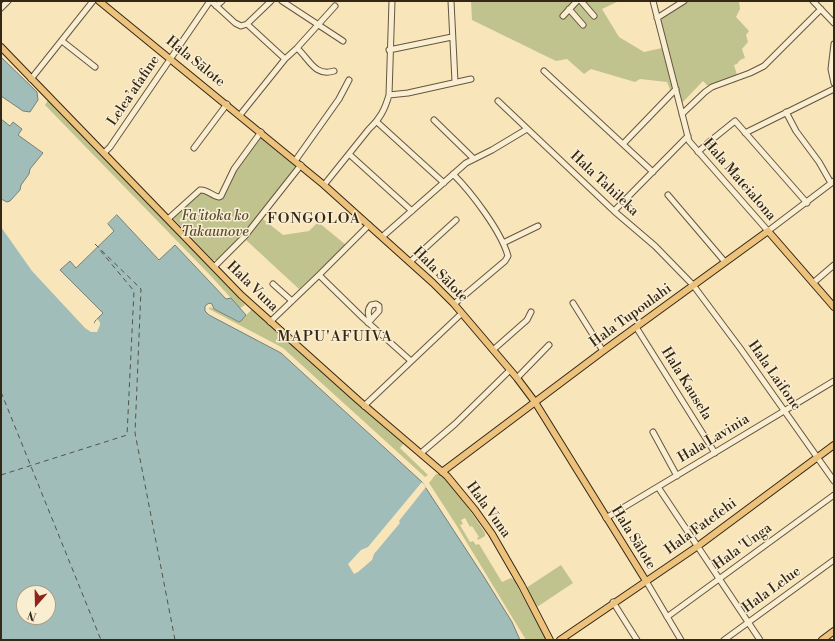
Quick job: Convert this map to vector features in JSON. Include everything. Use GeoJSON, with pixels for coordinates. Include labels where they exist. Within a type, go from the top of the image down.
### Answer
{"type":"FeatureCollection","features":[{"type":"Feature","properties":{"kind":"main road","name":"Hala Sālote"},"geometry":{"type":"LineString","coordinates":[[100,1],[324,184],[454,304],[517,378],[535,402],[646,581]]}},
{"type":"Feature","properties":{"kind":"main road","name":"Hala Vuna"},"geometry":{"type":"LineString","coordinates":[[1,47],[241,295],[364,406],[442,472],[475,510],[492,534],[522,586],[550,640]]}},
{"type":"Feature","properties":{"kind":"main road","name":"Hala Tupoulahi"},"geometry":{"type":"LineString","coordinates":[[442,472],[603,351],[768,231]]}},
{"type":"Feature","properties":{"kind":"main road","name":"Hala Mateialona"},"geometry":{"type":"LineString","coordinates":[[768,231],[834,307]]}},
{"type":"Feature","properties":{"kind":"main road","name":"Hala Fatefehi"},"geometry":{"type":"LineString","coordinates":[[560,640],[698,546],[834,445]]}},
{"type":"Feature","properties":{"kind":"main road"},"geometry":{"type":"LineString","coordinates":[[822,640],[834,632]]}},
{"type":"Feature","properties":{"kind":"street"},"geometry":{"type":"LineString","coordinates":[[1,8],[8,1]]}},
{"type":"Feature","properties":{"kind":"street"},"geometry":{"type":"LineString","coordinates":[[32,79],[93,1]]}},
{"type":"Feature","properties":{"kind":"street"},"geometry":{"type":"LineString","coordinates":[[211,1],[241,26],[247,24],[271,1]]}},
{"type":"Feature","properties":{"kind":"street","name":"Lelea’afafine"},"geometry":{"type":"LineString","coordinates":[[104,153],[110,147],[211,1]]}},
{"type":"Feature","properties":{"kind":"street"},"geometry":{"type":"LineString","coordinates":[[216,6],[222,1]]}},
{"type":"Feature","properties":{"kind":"street"},"geometry":{"type":"LineString","coordinates":[[282,1],[343,41]]}},
{"type":"Feature","properties":{"kind":"street"},"geometry":{"type":"LineString","coordinates":[[324,184],[377,122],[385,109],[388,95],[392,1]]}},
{"type":"Feature","properties":{"kind":"street"},"geometry":{"type":"LineString","coordinates":[[450,1],[455,82]]}},
{"type":"Feature","properties":{"kind":"street"},"geometry":{"type":"LineString","coordinates":[[563,16],[577,1]]}},
{"type":"Feature","properties":{"kind":"street"},"geometry":{"type":"LineString","coordinates":[[581,1],[594,16]]}},
{"type":"Feature","properties":{"kind":"street","name":"Hala Mateialona"},"geometry":{"type":"LineString","coordinates":[[653,1],[689,140],[768,231]]}},
{"type":"Feature","properties":{"kind":"street"},"geometry":{"type":"LineString","coordinates":[[657,18],[684,1]]}},
{"type":"Feature","properties":{"kind":"street"},"geometry":{"type":"LineString","coordinates":[[813,1],[834,23]]}},
{"type":"Feature","properties":{"kind":"street"},"geometry":{"type":"LineString","coordinates":[[240,115],[285,59],[335,6]]}},
{"type":"Feature","properties":{"kind":"street"},"geometry":{"type":"LineString","coordinates":[[569,9],[583,25]]}},
{"type":"Feature","properties":{"kind":"street"},"geometry":{"type":"LineString","coordinates":[[682,114],[712,87],[750,73],[764,66],[821,9]]}},
{"type":"Feature","properties":{"kind":"street"},"geometry":{"type":"LineString","coordinates":[[247,24],[285,59]]}},
{"type":"Feature","properties":{"kind":"street"},"geometry":{"type":"LineString","coordinates":[[389,50],[452,37]]}},
{"type":"Feature","properties":{"kind":"street"},"geometry":{"type":"LineString","coordinates":[[62,41],[95,67]]}},
{"type":"Feature","properties":{"kind":"street"},"geometry":{"type":"LineString","coordinates":[[834,44],[834,83]]}},
{"type":"Feature","properties":{"kind":"street"},"geometry":{"type":"LineString","coordinates":[[297,48],[320,72],[328,73],[334,71]]}},
{"type":"Feature","properties":{"kind":"street"},"geometry":{"type":"LineString","coordinates":[[544,71],[653,172]]}},
{"type":"Feature","properties":{"kind":"street"},"geometry":{"type":"LineString","coordinates":[[388,95],[408,93],[471,79]]}},
{"type":"Feature","properties":{"kind":"street"},"geometry":{"type":"LineString","coordinates":[[296,161],[339,99],[349,80]]}},
{"type":"Feature","properties":{"kind":"street"},"geometry":{"type":"LineString","coordinates":[[624,144],[676,89]]}},
{"type":"Feature","properties":{"kind":"street"},"geometry":{"type":"LineString","coordinates":[[745,133],[834,89]]}},
{"type":"Feature","properties":{"kind":"street","name":"Hala Tahileka"},"geometry":{"type":"LineString","coordinates":[[498,101],[614,211],[655,246],[694,286]]}},
{"type":"Feature","properties":{"kind":"street"},"geometry":{"type":"LineString","coordinates":[[194,148],[227,104]]}},
{"type":"Feature","properties":{"kind":"street"},"geometry":{"type":"LineString","coordinates":[[786,112],[796,131],[833,182]]}},
{"type":"Feature","properties":{"kind":"street"},"geometry":{"type":"LineString","coordinates":[[434,120],[474,159]]}},
{"type":"Feature","properties":{"kind":"street"},"geometry":{"type":"LineString","coordinates":[[698,152],[734,121],[774,164],[807,203]]}},
{"type":"Feature","properties":{"kind":"street"},"geometry":{"type":"LineString","coordinates":[[377,122],[444,183]]}},
{"type":"Feature","properties":{"kind":"street"},"geometry":{"type":"LineString","coordinates":[[382,237],[466,163],[492,150],[527,129]]}},
{"type":"Feature","properties":{"kind":"street"},"geometry":{"type":"LineString","coordinates":[[168,219],[200,190],[204,190],[219,198],[234,169],[261,132]]}},
{"type":"Feature","properties":{"kind":"street"},"geometry":{"type":"LineString","coordinates":[[614,211],[688,136]]}},
{"type":"Feature","properties":{"kind":"street"},"geometry":{"type":"LineString","coordinates":[[349,154],[412,211]]}},
{"type":"Feature","properties":{"kind":"street"},"geometry":{"type":"LineString","coordinates":[[214,267],[246,236],[301,165]]}},
{"type":"Feature","properties":{"kind":"street"},"geometry":{"type":"LineString","coordinates":[[453,174],[465,186],[494,226],[508,256],[505,261],[454,304]]}},
{"type":"Feature","properties":{"kind":"street","name":"Hala Tupoulahi"},"geometry":{"type":"LineString","coordinates":[[768,231],[833,182]]}},
{"type":"Feature","properties":{"kind":"street"},"geometry":{"type":"LineString","coordinates":[[668,195],[725,262]]}},
{"type":"Feature","properties":{"kind":"street"},"geometry":{"type":"LineString","coordinates":[[410,262],[456,220]]}},
{"type":"Feature","properties":{"kind":"street"},"geometry":{"type":"LineString","coordinates":[[270,322],[369,225]]}},
{"type":"Feature","properties":{"kind":"street"},"geometry":{"type":"LineString","coordinates":[[503,243],[538,226]]}},
{"type":"Feature","properties":{"kind":"street"},"geometry":{"type":"LineString","coordinates":[[813,283],[834,266]]}},
{"type":"Feature","properties":{"kind":"street"},"geometry":{"type":"LineString","coordinates":[[319,275],[411,361]]}},
{"type":"Feature","properties":{"kind":"street"},"geometry":{"type":"LineString","coordinates":[[273,284],[292,301]]}},
{"type":"Feature","properties":{"kind":"street","name":"Hala Laifone"},"geometry":{"type":"LineString","coordinates":[[694,286],[834,481]]}},
{"type":"Feature","properties":{"kind":"street"},"geometry":{"type":"LineString","coordinates":[[573,303],[603,351]]}},
{"type":"Feature","properties":{"kind":"street"},"geometry":{"type":"LineString","coordinates":[[493,350],[526,320],[531,312]]}},
{"type":"Feature","properties":{"kind":"street"},"geometry":{"type":"LineString","coordinates":[[364,406],[462,314]]}},
{"type":"Feature","properties":{"kind":"street","name":"Hala Kausela"},"geometry":{"type":"LineString","coordinates":[[636,327],[715,454]]}},
{"type":"Feature","properties":{"kind":"street"},"geometry":{"type":"LineString","coordinates":[[517,378],[549,345]]}},
{"type":"Feature","properties":{"kind":"street"},"geometry":{"type":"LineString","coordinates":[[421,454],[455,424],[510,370]]}},
{"type":"Feature","properties":{"kind":"street","name":"Hala Lavinia"},"geometry":{"type":"LineString","coordinates":[[606,518],[715,454],[834,381]]}},
{"type":"Feature","properties":{"kind":"street"},"geometry":{"type":"LineString","coordinates":[[653,432],[677,476]]}},
{"type":"Feature","properties":{"kind":"street"},"geometry":{"type":"LineString","coordinates":[[658,487],[760,640]]}},
{"type":"Feature","properties":{"kind":"street","name":"Hala 'Unga"},"geometry":{"type":"LineString","coordinates":[[667,617],[834,496]]}},
{"type":"Feature","properties":{"kind":"street","name":"Hala Lelue"},"geometry":{"type":"LineString","coordinates":[[724,640],[834,560]]}},
{"type":"Feature","properties":{"kind":"street","name":"Hala Sālote"},"geometry":{"type":"LineString","coordinates":[[646,581],[681,640]]}},
{"type":"Feature","properties":{"kind":"street"},"geometry":{"type":"LineString","coordinates":[[614,602],[637,640]]}},
{"type":"Feature","properties":{"kind":"green space"},"geometry":{"type":"Polygon","coordinates":[[[471,1],[619,1],[602,9],[619,37],[644,52],[662,48],[672,86],[671,92],[667,82],[640,79],[635,82],[591,69],[584,74],[567,59],[556,61],[472,20],[471,1]]]}},
{"type":"Feature","properties":{"kind":"green space"},"geometry":{"type":"Polygon","coordinates":[[[687,1],[739,1],[740,9],[736,17],[749,31],[746,35],[748,42],[742,49],[745,58],[734,65],[737,75],[708,86],[703,81],[682,103],[661,22],[662,17],[687,1]]]}},
{"type":"Feature","properties":{"kind":"green space"},"geometry":{"type":"Polygon","coordinates":[[[48,100],[245,305],[240,308],[210,275],[45,105],[48,100]]]}},
{"type":"Feature","properties":{"kind":"green space","name":"Fa'itoka ko Takaunove"},"geometry":{"type":"Polygon","coordinates":[[[259,138],[262,138],[296,165],[296,167],[245,233],[218,260],[213,260],[172,217],[199,191],[203,191],[220,200],[242,160],[259,138]]]}},
{"type":"Feature","properties":{"kind":"green space"},"geometry":{"type":"Polygon","coordinates":[[[263,219],[283,235],[309,231],[318,222],[346,245],[299,289],[246,240],[263,219]]]}},
{"type":"Feature","properties":{"kind":"green space"},"geometry":{"type":"Polygon","coordinates":[[[210,307],[238,322],[240,322],[252,309],[309,361],[404,443],[400,448],[428,475],[425,477],[283,348],[209,309],[210,307]]]}},
{"type":"Feature","properties":{"kind":"green space"},"geometry":{"type":"Polygon","coordinates":[[[436,474],[440,474],[452,488],[470,510],[485,533],[485,536],[478,540],[477,538],[479,537],[472,526],[470,527],[465,518],[461,520],[463,524],[460,525],[470,542],[473,541],[476,545],[479,544],[502,582],[511,578],[514,580],[546,640],[526,640],[429,483],[436,474]]]}},
{"type":"Feature","properties":{"kind":"green space"},"geometry":{"type":"Polygon","coordinates":[[[561,565],[573,583],[537,607],[526,588],[561,565]]]}},
{"type":"Feature","properties":{"kind":"water"},"geometry":{"type":"Polygon","coordinates":[[[1,57],[37,92],[38,100],[30,112],[23,111],[1,96],[1,57]]]}},
{"type":"Feature","properties":{"kind":"water"},"geometry":{"type":"Polygon","coordinates":[[[1,119],[10,126],[13,122],[22,129],[18,135],[43,153],[30,169],[29,174],[21,185],[20,190],[10,201],[7,202],[1,199],[1,119]]]}},
{"type":"Feature","properties":{"kind":"water"},"geometry":{"type":"Polygon","coordinates":[[[117,215],[159,260],[175,245],[226,299],[231,298],[246,315],[239,322],[214,309],[212,304],[209,303],[205,306],[205,311],[209,315],[281,353],[422,482],[512,622],[520,640],[1,640],[1,220],[33,265],[89,325],[94,326],[95,321],[103,313],[60,270],[70,261],[76,268],[114,231],[108,224],[117,215]]]}},
{"type":"Feature","properties":{"kind":"pier"},"geometry":{"type":"Polygon","coordinates":[[[1,218],[43,274],[92,325],[97,319],[100,322],[97,332],[91,332],[85,328],[32,271],[1,227],[1,218]]]}},
{"type":"Feature","properties":{"kind":"pier"},"geometry":{"type":"Polygon","coordinates":[[[422,482],[426,487],[399,521],[400,523],[374,554],[372,560],[354,574],[348,564],[361,550],[368,547],[422,482]]]}},
{"type":"Feature","properties":{"kind":"ferry route"},"geometry":{"type":"LineString","coordinates":[[95,244],[141,289],[135,433],[175,640]]}},
{"type":"Feature","properties":{"kind":"ferry route"},"geometry":{"type":"LineString","coordinates":[[1,475],[127,435],[134,291],[99,249]]}},
{"type":"Feature","properties":{"kind":"ferry route"},"geometry":{"type":"LineString","coordinates":[[1,392],[101,640]]}},
{"type":"Feature","properties":{"kind":"district","name":"FONGOLOA"},"geometry":{"type":"Point","coordinates":[314,219]}},
{"type":"Feature","properties":{"kind":"district","name":"MAPU'AFUIVA"},"geometry":{"type":"Point","coordinates":[335,337]}}]}
